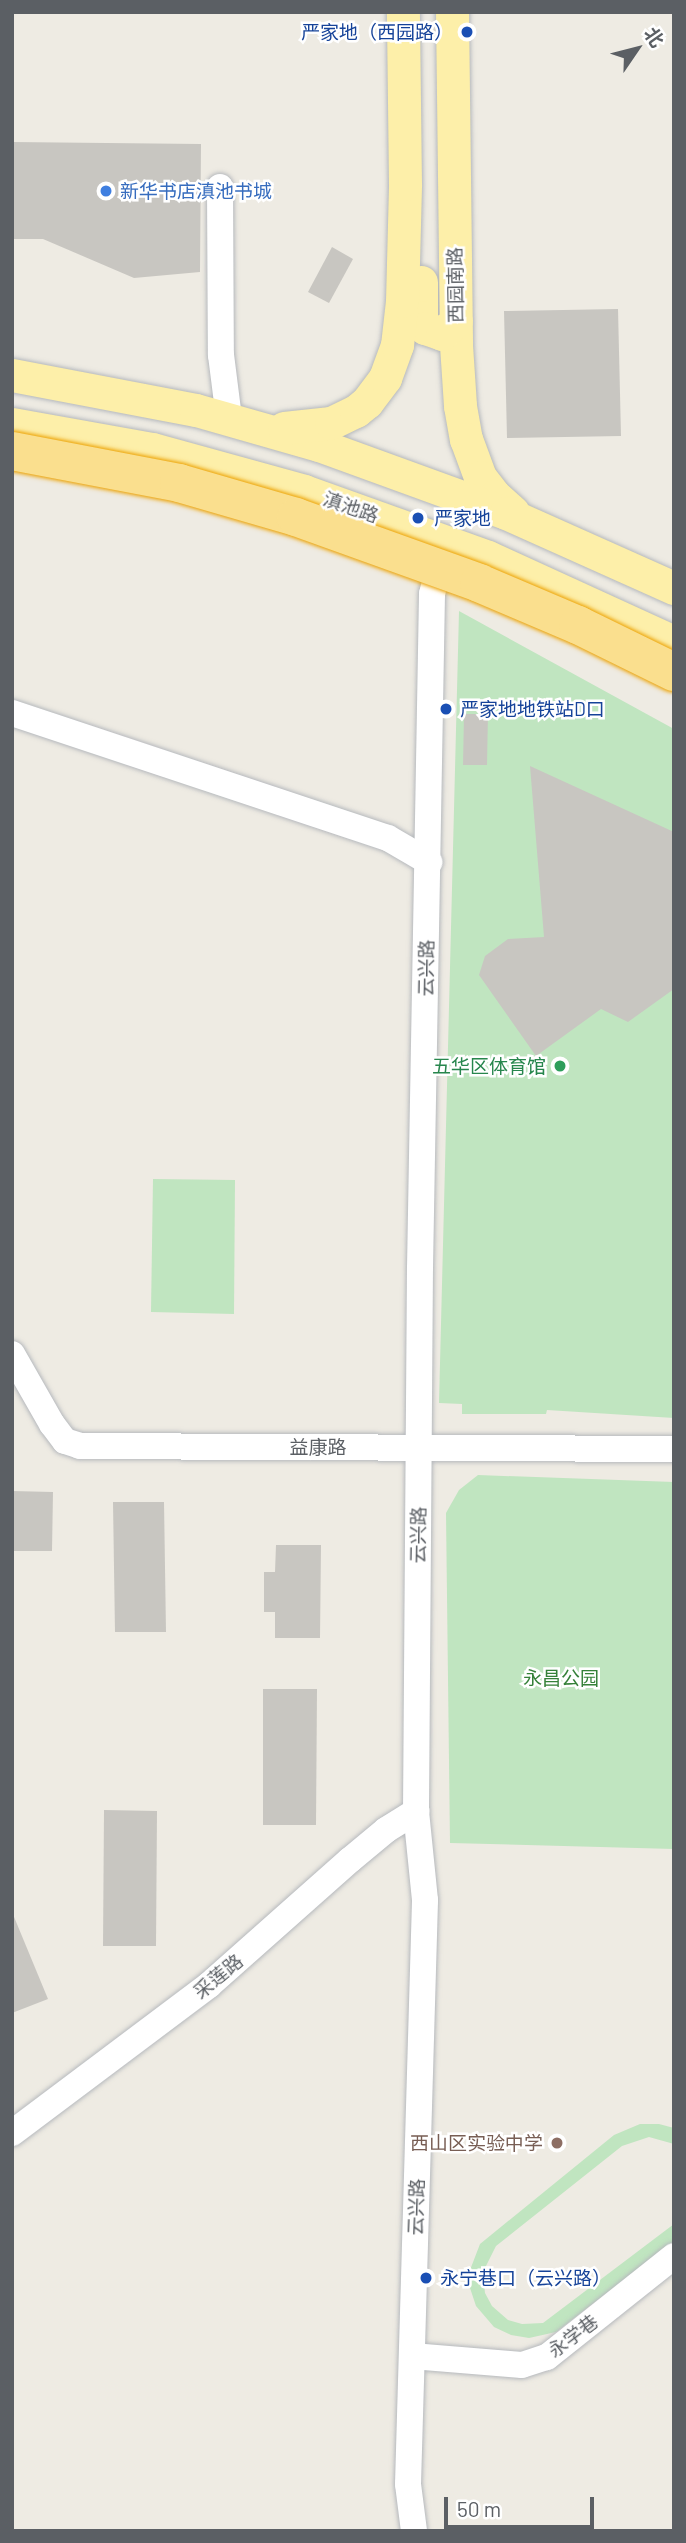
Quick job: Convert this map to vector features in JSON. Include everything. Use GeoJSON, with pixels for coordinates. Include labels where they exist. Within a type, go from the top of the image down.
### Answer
{"type":"FeatureCollection","features":[{"type":"Feature","properties":{"kind":"highway"},"geometry":{"type":"LineString","coordinates":[[12,451],[179,483],[325,526],[479,583],[578,625],[674,672]]}},
{"type":"Feature","properties":{"kind":"main road"},"geometry":{"type":"LineString","coordinates":[[12,375],[126,395],[284,428],[316,426],[350,415],[377,391],[391,363],[400,324],[405,184],[403,12]]}},
{"type":"Feature","properties":{"kind":"main road","name":"西园南路"},"geometry":{"type":"LineString","coordinates":[[452,12],[456,321],[460,406],[475,465],[495,496],[540,527]]}},
{"type":"Feature","properties":{"kind":"main road"},"geometry":{"type":"LineString","coordinates":[[405,184],[421,242],[422,322],[430,332],[442,334],[456,321]]}},
{"type":"Feature","properties":{"kind":"main road"},"geometry":{"type":"LineString","coordinates":[[229,418],[410,476],[540,527],[674,588]]}},
{"type":"Feature","properties":{"kind":"main road","name":"滇池路"},"geometry":{"type":"LineString","coordinates":[[12,424],[117,442],[217,465],[314,494],[446,541],[555,586],[674,642]]}},
{"type":"Feature","properties":{"kind":"street"},"geometry":{"type":"LineString","coordinates":[[220,187],[221,355],[229,418]]}},
{"type":"Feature","properties":{"kind":"street","name":"云兴路"},"geometry":{"type":"LineString","coordinates":[[414,2531],[408,2484],[425,1900],[416,1811],[432,594],[446,541]]}},
{"type":"Feature","properties":{"kind":"street"},"geometry":{"type":"LineString","coordinates":[[12,713],[388,838],[429,862]]}},
{"type":"Feature","properties":{"kind":"street","name":"益康路"},"geometry":{"type":"LineString","coordinates":[[13,1359],[52,1424],[65,1441],[80,1447],[420,1446],[674,1449]]}},
{"type":"Feature","properties":{"kind":"street","name":"采莲路"},"geometry":{"type":"LineString","coordinates":[[12,2133],[209,1985],[350,1860],[386,1830],[416,1811]]}},
{"type":"Feature","properties":{"kind":"street","name":"永学巷"},"geometry":{"type":"LineString","coordinates":[[412,2356],[522,2365],[547,2357],[674,2256]]}},
{"type":"Feature","properties":{"kind":"green space","name":"五华区体育馆"},"geometry":{"type":"Polygon","coordinates":[[[459,611],[674,729],[674,1418],[547,1410],[546,1414],[462,1414],[462,1404],[439,1403],[459,611]]]}},
{"type":"Feature","properties":{"kind":"green space"},"geometry":{"type":"Polygon","coordinates":[[[153,1179],[235,1180],[234,1314],[151,1312],[153,1179]]]}},
{"type":"Feature","properties":{"kind":"green space","name":"永昌公园"},"geometry":{"type":"Polygon","coordinates":[[[478,1475],[674,1482],[674,1849],[450,1843],[446,1513],[459,1490],[478,1475]]]}},
{"type":"Feature","properties":{"kind":"green space"},"geometry":{"type":"Polygon","coordinates":[[[640,2124],[659,2124],[674,2128],[674,2144],[649,2137],[622,2146],[496,2246],[483,2272],[485,2293],[492,2306],[508,2320],[522,2324],[543,2323],[674,2224],[674,2241],[556,2332],[529,2338],[511,2335],[494,2327],[476,2306],[470,2288],[470,2270],[480,2244],[614,2135],[640,2124]]]}},
{"type":"Feature","properties":{"kind":"building","name":"新华书店滇池书城"},"geometry":{"type":"Polygon","coordinates":[[[12,142],[201,144],[200,272],[134,278],[43,239],[12,239],[12,142]]]}},
{"type":"Feature","properties":{"kind":"building"},"geometry":{"type":"Polygon","coordinates":[[[332,247],[353,259],[329,303],[308,292],[332,247]]]}},
{"type":"Feature","properties":{"kind":"building"},"geometry":{"type":"Polygon","coordinates":[[[618,309],[621,436],[507,438],[504,311],[618,309]]]}},
{"type":"Feature","properties":{"kind":"building"},"geometry":{"type":"Polygon","coordinates":[[[464,714],[488,714],[487,765],[463,765],[464,714]]]}},
{"type":"Feature","properties":{"kind":"building"},"geometry":{"type":"Polygon","coordinates":[[[530,766],[674,832],[674,989],[628,1022],[601,1009],[536,1056],[479,975],[485,956],[508,939],[544,937],[530,766]]]}},
{"type":"Feature","properties":{"kind":"building"},"geometry":{"type":"Polygon","coordinates":[[[12,1491],[53,1492],[52,1551],[12,1551],[12,1491]]]}},
{"type":"Feature","properties":{"kind":"building"},"geometry":{"type":"Polygon","coordinates":[[[113,1502],[164,1502],[166,1632],[115,1632],[113,1502]]]}},
{"type":"Feature","properties":{"kind":"building"},"geometry":{"type":"Polygon","coordinates":[[[276,1545],[321,1545],[320,1638],[275,1638],[275,1612],[264,1612],[264,1572],[275,1572],[276,1545]]]}},
{"type":"Feature","properties":{"kind":"building"},"geometry":{"type":"Polygon","coordinates":[[[263,1689],[317,1689],[316,1825],[263,1825],[263,1689]]]}},
{"type":"Feature","properties":{"kind":"building"},"geometry":{"type":"Polygon","coordinates":[[[104,1810],[157,1811],[156,1946],[103,1946],[104,1810]]]}},
{"type":"Feature","properties":{"kind":"building"},"geometry":{"type":"Polygon","coordinates":[[[12,1912],[48,1999],[12,2013],[12,1912]]]}},
{"type":"Feature","properties":{"kind":"place","name":"严家地（西园路）"},"geometry":{"type":"Point","coordinates":[467,32]}},
{"type":"Feature","properties":{"kind":"place","name":"新华书店滇池书城"},"geometry":{"type":"Point","coordinates":[106,191]}},
{"type":"Feature","properties":{"kind":"place","name":"严家地"},"geometry":{"type":"Point","coordinates":[418,518]}},
{"type":"Feature","properties":{"kind":"place","name":"严家地地铁站D口"},"geometry":{"type":"Point","coordinates":[446,709]}},
{"type":"Feature","properties":{"kind":"place","name":"五华区体育馆"},"geometry":{"type":"Point","coordinates":[560,1066]}},
{"type":"Feature","properties":{"kind":"place","name":"西山区实验中学"},"geometry":{"type":"Point","coordinates":[557,2143]}},
{"type":"Feature","properties":{"kind":"place","name":"永宁巷口（云兴路）"},"geometry":{"type":"Point","coordinates":[426,2278]}}]}
